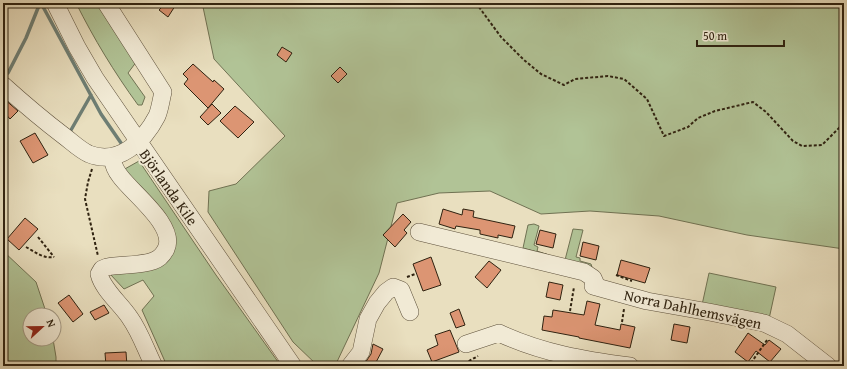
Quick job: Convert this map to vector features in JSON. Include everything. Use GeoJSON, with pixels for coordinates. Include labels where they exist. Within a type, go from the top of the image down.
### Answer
{"type":"FeatureCollection","features":[{"type":"Feature","properties":{"kind":"street","name":"Björlanda Kile"},"geometry":{"type":"LineString","coordinates":[[55,3],[77,47],[95,78],[138,143],[293,366]]}},
{"type":"Feature","properties":{"kind":"street"},"geometry":{"type":"LineString","coordinates":[[3,85],[87,153],[112,157],[121,154],[138,143],[150,128],[157,114],[163,92],[106,3]]}},
{"type":"Feature","properties":{"kind":"street"},"geometry":{"type":"LineString","coordinates":[[112,157],[115,169],[120,177],[157,216],[165,229],[168,246],[161,258],[153,262],[107,267],[99,274],[100,280],[132,319],[154,366]]}},
{"type":"Feature","properties":{"kind":"street","name":"Norra Dahlhemsvägen"},"geometry":{"type":"LineString","coordinates":[[419,232],[584,272],[593,278],[595,286],[647,301],[764,323],[787,334],[828,366]]}},
{"type":"Feature","properties":{"kind":"street"},"geometry":{"type":"LineString","coordinates":[[350,366],[361,352],[368,319],[377,303],[386,292],[393,287],[401,290],[410,312]]}},
{"type":"Feature","properties":{"kind":"street"},"geometry":{"type":"LineString","coordinates":[[466,344],[499,333],[552,353],[630,366]]}},
{"type":"Feature","properties":{"kind":"path"},"geometry":{"type":"LineString","coordinates":[[476,3],[501,37],[541,74],[564,85],[575,79],[608,76],[624,79],[647,99],[664,136],[688,127],[698,118],[715,111],[753,102],[766,112],[793,141],[802,146],[822,145],[844,123]]}},
{"type":"Feature","properties":{"kind":"path"},"geometry":{"type":"LineString","coordinates":[[94,155],[93,168],[88,182],[86,198],[101,271]]}},
{"type":"Feature","properties":{"kind":"path"},"geometry":{"type":"LineString","coordinates":[[26,247],[43,256],[54,258],[38,237]]}},
{"type":"Feature","properties":{"kind":"path"},"geometry":{"type":"LineString","coordinates":[[570,311],[574,287]]}},
{"type":"Feature","properties":{"kind":"path"},"geometry":{"type":"LineString","coordinates":[[751,363],[776,328]]}},
{"type":"Feature","properties":{"kind":"green space"},"geometry":{"type":"Polygon","coordinates":[[[76,3],[100,3],[137,61],[128,73],[145,97],[142,105],[138,105],[113,68],[76,3]]]}},
{"type":"Feature","properties":{"kind":"green space"},"geometry":{"type":"Polygon","coordinates":[[[199,3],[844,3],[844,249],[747,235],[659,216],[590,211],[541,214],[490,191],[439,193],[397,203],[379,273],[335,366],[318,366],[293,342],[208,212],[209,191],[236,184],[285,136],[214,59],[203,7],[199,3]]]}},
{"type":"Feature","properties":{"kind":"green space"},"geometry":{"type":"Polygon","coordinates":[[[139,161],[216,275],[281,366],[167,366],[142,310],[154,296],[143,280],[124,289],[110,274],[154,266],[171,239],[123,170],[139,161]]]}},
{"type":"Feature","properties":{"kind":"green space"},"geometry":{"type":"Polygon","coordinates":[[[534,224],[539,226],[534,245],[538,247],[537,251],[549,255],[523,248],[528,225],[534,224]]]}},
{"type":"Feature","properties":{"kind":"green space"},"geometry":{"type":"Polygon","coordinates":[[[573,229],[583,230],[576,257],[580,258],[580,261],[591,264],[592,267],[565,260],[573,229]]]}},
{"type":"Feature","properties":{"kind":"green space"},"geometry":{"type":"Polygon","coordinates":[[[3,251],[36,282],[44,307],[22,307],[22,347],[54,347],[56,366],[3,366],[3,251]]]}},
{"type":"Feature","properties":{"kind":"green space"},"geometry":{"type":"Polygon","coordinates":[[[709,273],[776,287],[769,319],[702,305],[709,273]]]}},
{"type":"Feature","properties":{"kind":"building"},"geometry":{"type":"Polygon","coordinates":[[[166,3],[177,3],[168,17],[159,10],[166,3]]]}},
{"type":"Feature","properties":{"kind":"building"},"geometry":{"type":"Polygon","coordinates":[[[282,47],[292,53],[286,62],[277,55],[282,47]]]}},
{"type":"Feature","properties":{"kind":"building"},"geometry":{"type":"Polygon","coordinates":[[[193,64],[213,82],[214,80],[224,89],[208,108],[184,84],[188,79],[183,74],[193,64]]]}},
{"type":"Feature","properties":{"kind":"building"},"geometry":{"type":"Polygon","coordinates":[[[340,67],[347,74],[338,83],[331,76],[340,67]]]}},
{"type":"Feature","properties":{"kind":"building"},"geometry":{"type":"Polygon","coordinates":[[[3,98],[18,111],[10,119],[3,111],[3,98]]]}},
{"type":"Feature","properties":{"kind":"building"},"geometry":{"type":"Polygon","coordinates":[[[212,104],[221,113],[208,125],[200,117],[212,104]]]}},
{"type":"Feature","properties":{"kind":"building"},"geometry":{"type":"Polygon","coordinates":[[[235,106],[254,122],[238,138],[220,121],[235,106]]]}},
{"type":"Feature","properties":{"kind":"building"},"geometry":{"type":"Polygon","coordinates":[[[35,133],[48,155],[33,163],[20,141],[35,133]]]}},
{"type":"Feature","properties":{"kind":"building"},"geometry":{"type":"Polygon","coordinates":[[[443,209],[462,215],[463,209],[474,211],[473,217],[515,226],[512,238],[498,235],[498,238],[480,234],[480,230],[456,226],[455,229],[439,224],[443,209]]]}},
{"type":"Feature","properties":{"kind":"building"},"geometry":{"type":"Polygon","coordinates":[[[403,214],[411,222],[404,230],[407,233],[395,247],[383,235],[403,214]]]}},
{"type":"Feature","properties":{"kind":"building"},"geometry":{"type":"Polygon","coordinates":[[[25,218],[38,229],[19,250],[7,239],[25,218]]]}},
{"type":"Feature","properties":{"kind":"building"},"geometry":{"type":"Polygon","coordinates":[[[540,230],[556,234],[553,248],[536,244],[540,230]]]}},
{"type":"Feature","properties":{"kind":"building"},"geometry":{"type":"Polygon","coordinates":[[[583,242],[599,246],[596,260],[580,256],[583,242]]]}},
{"type":"Feature","properties":{"kind":"building"},"geometry":{"type":"Polygon","coordinates":[[[431,257],[441,285],[423,291],[413,264],[431,257]]]}},
{"type":"Feature","properties":{"kind":"building"},"geometry":{"type":"Polygon","coordinates":[[[621,260],[650,268],[645,283],[617,275],[621,260]]]}},
{"type":"Feature","properties":{"kind":"building"},"geometry":{"type":"Polygon","coordinates":[[[489,261],[501,270],[487,288],[475,277],[489,261]]]}},
{"type":"Feature","properties":{"kind":"building"},"geometry":{"type":"Polygon","coordinates":[[[549,282],[563,285],[560,300],[546,297],[549,282]]]}},
{"type":"Feature","properties":{"kind":"building"},"geometry":{"type":"Polygon","coordinates":[[[69,295],[83,314],[73,322],[58,303],[69,295]]]}},
{"type":"Feature","properties":{"kind":"building"},"geometry":{"type":"Polygon","coordinates":[[[587,301],[600,304],[595,325],[620,330],[621,324],[635,327],[630,348],[542,330],[544,316],[552,317],[553,310],[584,315],[587,301]]]}},
{"type":"Feature","properties":{"kind":"building"},"geometry":{"type":"Polygon","coordinates":[[[104,305],[109,313],[95,320],[90,312],[104,305]]]}},
{"type":"Feature","properties":{"kind":"building"},"geometry":{"type":"Polygon","coordinates":[[[459,309],[465,325],[456,328],[450,313],[459,309]]]}},
{"type":"Feature","properties":{"kind":"building"},"geometry":{"type":"Polygon","coordinates":[[[674,324],[690,327],[687,343],[671,340],[674,324]]]}},
{"type":"Feature","properties":{"kind":"building"},"geometry":{"type":"Polygon","coordinates":[[[450,330],[459,352],[432,362],[427,350],[438,345],[435,335],[450,330]]]}},
{"type":"Feature","properties":{"kind":"building"},"geometry":{"type":"Polygon","coordinates":[[[748,333],[765,345],[769,340],[781,349],[770,362],[756,351],[748,362],[735,352],[748,333]]]}},
{"type":"Feature","properties":{"kind":"building"},"geometry":{"type":"Polygon","coordinates":[[[373,344],[383,349],[374,366],[363,366],[371,354],[373,344]]]}},
{"type":"Feature","properties":{"kind":"building"},"geometry":{"type":"Polygon","coordinates":[[[126,352],[127,366],[106,366],[105,353],[126,352]]]}},
{"type":"Feature","properties":{"kind":"waterway"},"geometry":{"type":"LineString","coordinates":[[8,73],[26,38],[40,3]]}},
{"type":"Feature","properties":{"kind":"waterway"},"geometry":{"type":"LineString","coordinates":[[41,3],[101,114],[121,143]]}},
{"type":"Feature","properties":{"kind":"waterway"},"geometry":{"type":"LineString","coordinates":[[71,130],[91,95]]}}]}
